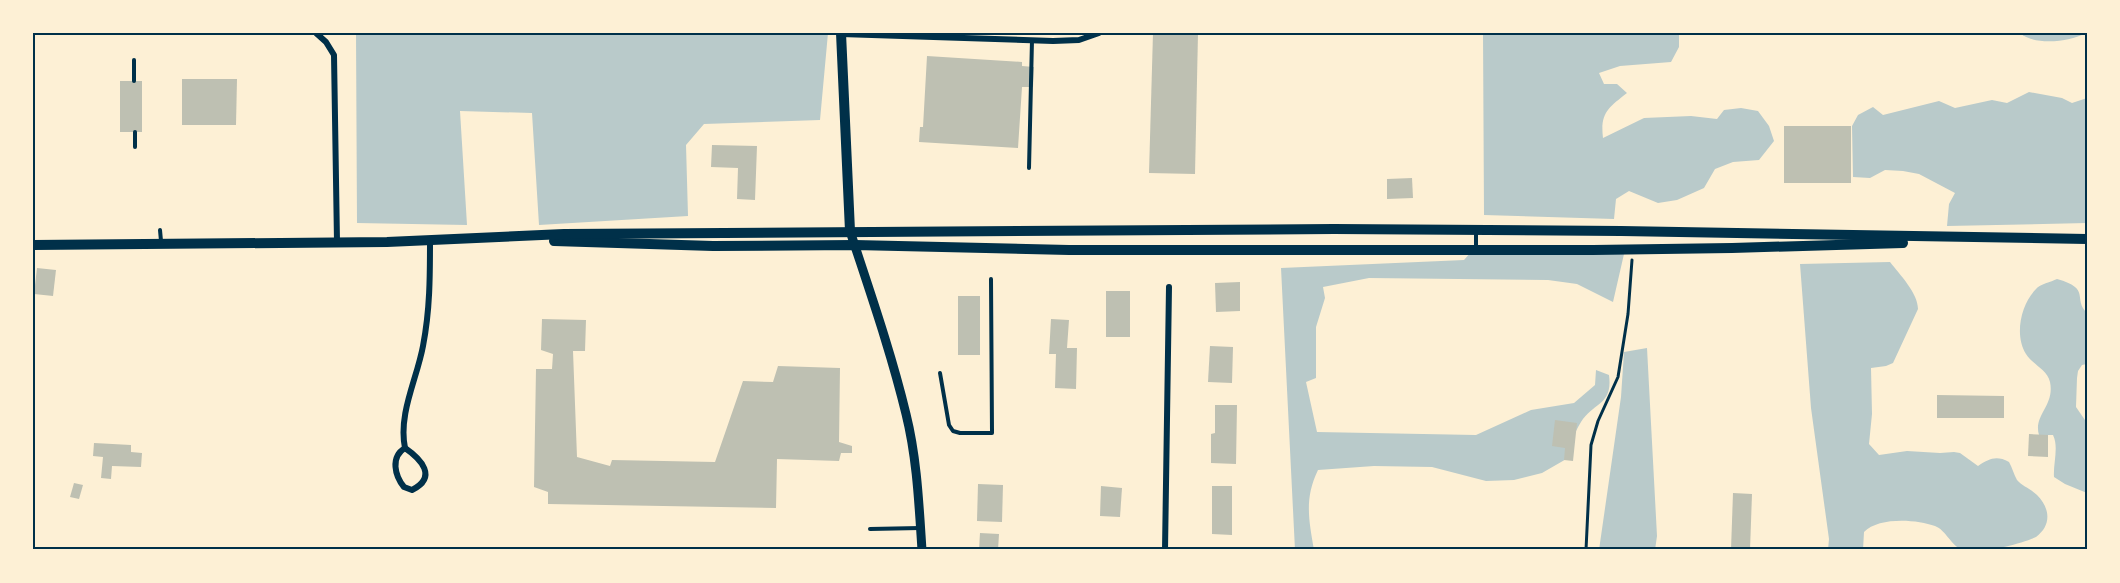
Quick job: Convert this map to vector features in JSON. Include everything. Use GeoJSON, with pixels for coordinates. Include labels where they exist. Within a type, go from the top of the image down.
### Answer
{"type":"FeatureCollection","features":[{"type":"Feature","properties":{"kind":"main road"},"geometry":{"type":"LineString","coordinates":[[841,33],[850,231]]}},
{"type":"Feature","properties":{"kind":"main road"},"geometry":{"type":"LineString","coordinates":[[33,245],[587,238],[850,231],[1476,230],[2087,239]]}},
{"type":"Feature","properties":{"kind":"main road"},"geometry":{"type":"LineString","coordinates":[[587,238],[746,246],[855,245],[1069,250],[1632,250],[2009,238]]}},
{"type":"Feature","properties":{"kind":"street"},"geometry":{"type":"LineString","coordinates":[[316,33],[326,42],[334,55],[337,242]]}},
{"type":"Feature","properties":{"kind":"street"},"geometry":{"type":"LineString","coordinates":[[841,33],[1078,40],[1099,33]]}},
{"type":"Feature","properties":{"kind":"street"},"geometry":{"type":"LineString","coordinates":[[850,231],[884,331],[907,416],[922,550]]}},
{"type":"Feature","properties":{"kind":"street"},"geometry":{"type":"LineString","coordinates":[[405,448],[399,452],[397,458],[397,476],[404,487],[412,489],[424,480],[426,474],[421,461],[405,448],[402,432],[423,345],[429,304],[430,240]]}},
{"type":"Feature","properties":{"kind":"street"},"geometry":{"type":"LineString","coordinates":[[1165,550],[1169,287]]}},
{"type":"Feature","properties":{"kind":"lane"},"geometry":{"type":"LineString","coordinates":[[1029,168],[1032,40]]}},
{"type":"Feature","properties":{"kind":"lane"},"geometry":{"type":"LineString","coordinates":[[134,60],[134,81]]}},
{"type":"Feature","properties":{"kind":"lane"},"geometry":{"type":"LineString","coordinates":[[135,132],[135,147]]}},
{"type":"Feature","properties":{"kind":"lane"},"geometry":{"type":"LineString","coordinates":[[160,230],[161,244]]}},
{"type":"Feature","properties":{"kind":"lane"},"geometry":{"type":"LineString","coordinates":[[1476,230],[1476,249]]}},
{"type":"Feature","properties":{"kind":"lane"},"geometry":{"type":"LineString","coordinates":[[746,233],[746,246]]}},
{"type":"Feature","properties":{"kind":"lane"},"geometry":{"type":"LineString","coordinates":[[940,373],[949,425],[953,431],[992,433],[991,279]]}},
{"type":"Feature","properties":{"kind":"lane"},"geometry":{"type":"LineString","coordinates":[[870,529],[920,528]]}},
{"type":"Feature","properties":{"kind":"path"},"geometry":{"type":"LineString","coordinates":[[1586,550],[1591,445],[1598,421],[1618,377],[1628,314],[1632,250]]}},
{"type":"Feature","properties":{"kind":"shaded area"},"geometry":{"type":"Polygon","coordinates":[[[356,33],[828,33],[820,120],[704,124],[686,145],[688,216],[539,225],[532,113],[460,111],[467,225],[357,223],[356,33]]]}},
{"type":"Feature","properties":{"kind":"shaded area"},"geometry":{"type":"Polygon","coordinates":[[[1483,33],[1679,33],[1679,47],[1671,62],[1620,66],[1599,73],[1604,84],[1617,84],[1627,93],[1604,117],[1603,138],[1644,118],[1691,116],[1717,119],[1724,110],[1741,108],[1758,111],[1769,126],[1774,141],[1759,160],[1733,162],[1715,169],[1704,188],[1677,200],[1658,203],[1629,191],[1616,199],[1614,219],[1484,215],[1483,33]]]}},
{"type":"Feature","properties":{"kind":"shaded area"},"geometry":{"type":"Polygon","coordinates":[[[2020,33],[2086,33],[2071,39],[2043,41],[2034,40],[2020,33]]]}},
{"type":"Feature","properties":{"kind":"shaded area"},"geometry":{"type":"Polygon","coordinates":[[[2029,92],[2062,98],[2072,103],[2087,98],[2087,223],[1947,226],[1949,204],[1955,193],[1919,174],[1885,170],[1870,178],[1853,177],[1852,126],[1858,115],[1873,107],[1883,115],[1939,101],[1955,108],[1992,100],[2007,103],[2029,92]]]}},
{"type":"Feature","properties":{"kind":"shaded area"},"geometry":{"type":"Polygon","coordinates":[[[1471,252],[1624,254],[1613,302],[1577,284],[1548,280],[1369,278],[1323,287],[1325,298],[1316,327],[1316,378],[1306,382],[1317,432],[1476,435],[1531,410],[1574,403],[1595,385],[1596,370],[1609,375],[1608,392],[1605,398],[1586,415],[1576,430],[1568,458],[1542,473],[1514,480],[1486,481],[1432,467],[1374,466],[1318,470],[1309,500],[1309,519],[1314,550],[1295,550],[1281,268],[1464,260],[1471,252]]]}},
{"type":"Feature","properties":{"kind":"shaded area"},"geometry":{"type":"Polygon","coordinates":[[[1890,262],[1912,291],[1918,309],[1893,363],[1871,368],[1872,414],[1869,444],[1879,455],[1907,451],[1954,452],[1960,453],[1978,466],[1993,459],[2009,462],[2017,480],[2037,495],[2045,505],[2047,522],[2036,537],[2000,548],[1970,551],[1959,548],[1935,526],[1898,521],[1870,527],[1864,532],[1863,550],[1828,550],[1829,539],[1811,408],[1800,264],[1890,262]]]}},
{"type":"Feature","properties":{"kind":"shaded area"},"geometry":{"type":"Polygon","coordinates":[[[2057,279],[2078,290],[2081,303],[2087,313],[2087,364],[2082,365],[2078,371],[2076,407],[2087,423],[2087,493],[2054,477],[2055,440],[2053,435],[2039,435],[2038,428],[2050,398],[2050,382],[2046,374],[2026,354],[2020,338],[2023,311],[2031,295],[2040,286],[2057,279]]]}},
{"type":"Feature","properties":{"kind":"shaded area"},"geometry":{"type":"Polygon","coordinates":[[[1647,348],[1657,536],[1655,550],[1599,550],[1621,397],[1624,352],[1647,348]]]}},
{"type":"Feature","properties":{"kind":"building"},"geometry":{"type":"Polygon","coordinates":[[[1153,33],[1198,33],[1195,174],[1149,173],[1153,33]]]}},
{"type":"Feature","properties":{"kind":"building"},"geometry":{"type":"Polygon","coordinates":[[[927,56],[1022,62],[1022,66],[1034,67],[1033,87],[1022,87],[1018,148],[919,142],[920,127],[923,127],[927,56]]]}},
{"type":"Feature","properties":{"kind":"building"},"geometry":{"type":"Polygon","coordinates":[[[182,79],[237,79],[236,125],[182,125],[182,79]]]}},
{"type":"Feature","properties":{"kind":"building"},"geometry":{"type":"Polygon","coordinates":[[[120,81],[142,81],[142,132],[120,132],[120,81]]]}},
{"type":"Feature","properties":{"kind":"building"},"geometry":{"type":"Polygon","coordinates":[[[1784,126],[1851,126],[1851,183],[1784,183],[1784,126]]]}},
{"type":"Feature","properties":{"kind":"building"},"geometry":{"type":"Polygon","coordinates":[[[712,145],[757,146],[755,200],[737,199],[738,168],[711,167],[712,145]]]}},
{"type":"Feature","properties":{"kind":"building"},"geometry":{"type":"Polygon","coordinates":[[[1412,178],[1413,198],[1387,199],[1387,179],[1412,178]]]}},
{"type":"Feature","properties":{"kind":"building"},"geometry":{"type":"Polygon","coordinates":[[[37,268],[56,270],[53,296],[34,294],[37,268]]]}},
{"type":"Feature","properties":{"kind":"building"},"geometry":{"type":"Polygon","coordinates":[[[1240,282],[1240,311],[1216,312],[1215,283],[1240,282]]]}},
{"type":"Feature","properties":{"kind":"building"},"geometry":{"type":"Polygon","coordinates":[[[1106,291],[1130,291],[1130,337],[1106,337],[1106,291]]]}},
{"type":"Feature","properties":{"kind":"building"},"geometry":{"type":"Polygon","coordinates":[[[958,296],[980,296],[980,355],[958,355],[958,296]]]}},
{"type":"Feature","properties":{"kind":"building"},"geometry":{"type":"Polygon","coordinates":[[[542,319],[586,320],[585,351],[573,351],[577,457],[610,466],[612,460],[715,462],[743,381],[773,382],[778,366],[840,368],[839,442],[852,446],[852,453],[841,453],[839,461],[777,459],[776,508],[548,504],[548,492],[534,487],[536,369],[552,369],[553,354],[541,350],[542,319]]]}},
{"type":"Feature","properties":{"kind":"building"},"geometry":{"type":"Polygon","coordinates":[[[1051,319],[1069,320],[1067,348],[1077,348],[1076,389],[1055,388],[1056,354],[1049,354],[1051,319]]]}},
{"type":"Feature","properties":{"kind":"building"},"geometry":{"type":"Polygon","coordinates":[[[1210,346],[1233,347],[1232,383],[1208,382],[1210,346]]]}},
{"type":"Feature","properties":{"kind":"building"},"geometry":{"type":"Polygon","coordinates":[[[1937,395],[2004,396],[2004,418],[1937,418],[1937,395]]]}},
{"type":"Feature","properties":{"kind":"building"},"geometry":{"type":"Polygon","coordinates":[[[1215,405],[1237,405],[1236,464],[1211,463],[1211,434],[1215,433],[1215,405]]]}},
{"type":"Feature","properties":{"kind":"building"},"geometry":{"type":"Polygon","coordinates":[[[1555,420],[1577,423],[1573,461],[1564,460],[1565,448],[1552,446],[1555,420]]]}},
{"type":"Feature","properties":{"kind":"building"},"geometry":{"type":"Polygon","coordinates":[[[2029,434],[2048,435],[2048,457],[2028,456],[2029,434]]]}},
{"type":"Feature","properties":{"kind":"building"},"geometry":{"type":"Polygon","coordinates":[[[94,443],[131,445],[131,452],[142,453],[141,467],[112,466],[111,479],[101,478],[103,457],[93,456],[94,443]]]}},
{"type":"Feature","properties":{"kind":"building"},"geometry":{"type":"Polygon","coordinates":[[[74,483],[83,485],[79,499],[70,497],[74,483]]]}},
{"type":"Feature","properties":{"kind":"building"},"geometry":{"type":"Polygon","coordinates":[[[978,484],[1003,485],[1002,522],[977,521],[978,484]]]}},
{"type":"Feature","properties":{"kind":"building"},"geometry":{"type":"Polygon","coordinates":[[[1101,486],[1122,488],[1120,517],[1100,516],[1101,486]]]}},
{"type":"Feature","properties":{"kind":"building"},"geometry":{"type":"Polygon","coordinates":[[[1212,486],[1232,486],[1232,535],[1212,534],[1212,486]]]}},
{"type":"Feature","properties":{"kind":"building"},"geometry":{"type":"Polygon","coordinates":[[[1733,493],[1752,494],[1750,550],[1731,550],[1733,493]]]}},
{"type":"Feature","properties":{"kind":"building"},"geometry":{"type":"Polygon","coordinates":[[[980,533],[999,534],[998,550],[979,550],[980,533]]]}}]}
